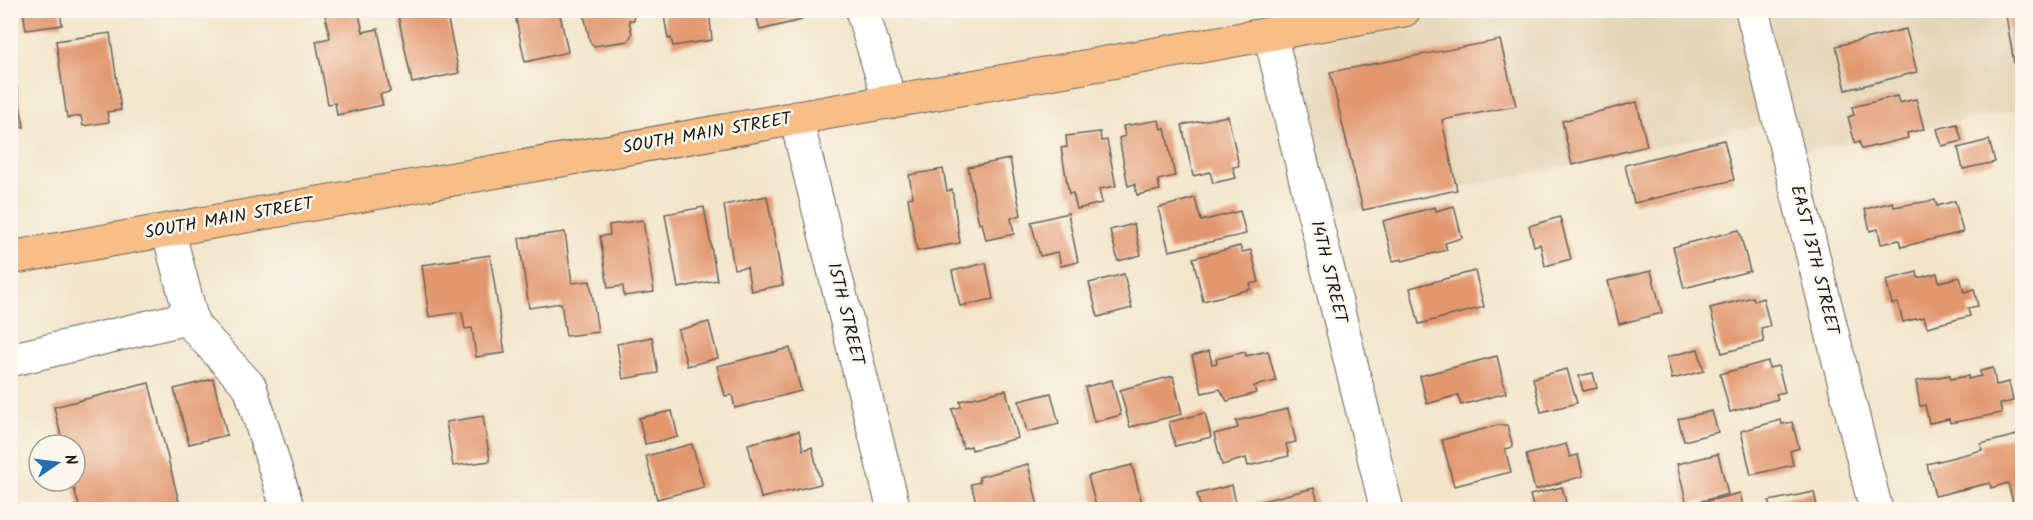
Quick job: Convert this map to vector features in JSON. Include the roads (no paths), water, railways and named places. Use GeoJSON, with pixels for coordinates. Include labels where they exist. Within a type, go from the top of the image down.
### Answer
{"type":"FeatureCollection","features":[{"type":"Feature","properties":{"kind":"main road","name":"SOUTH MAIN STREET"},"geometry":{"type":"LineString","coordinates":[[10,258],[1270,34],[1341,16],[1404,10]]}},
{"type":"Feature","properties":{"kind":"street"},"geometry":{"type":"LineString","coordinates":[[862,10],[890,102]]}},
{"type":"Feature","properties":{"kind":"street","name":"EAST 13TH STREET"},"geometry":{"type":"LineString","coordinates":[[1752,10],[1876,510]]}},
{"type":"Feature","properties":{"kind":"street","name":"14TH STREET"},"geometry":{"type":"LineString","coordinates":[[1270,34],[1387,510]]}},
{"type":"Feature","properties":{"kind":"street","name":"15TH STREET"},"geometry":{"type":"LineString","coordinates":[[796,118],[894,510]]}},
{"type":"Feature","properties":{"kind":"street"},"geometry":{"type":"LineString","coordinates":[[168,230],[193,325],[250,387],[288,510]]}},
{"type":"Feature","properties":{"kind":"street"},"geometry":{"type":"LineString","coordinates":[[10,360],[191,317]]}}]}
